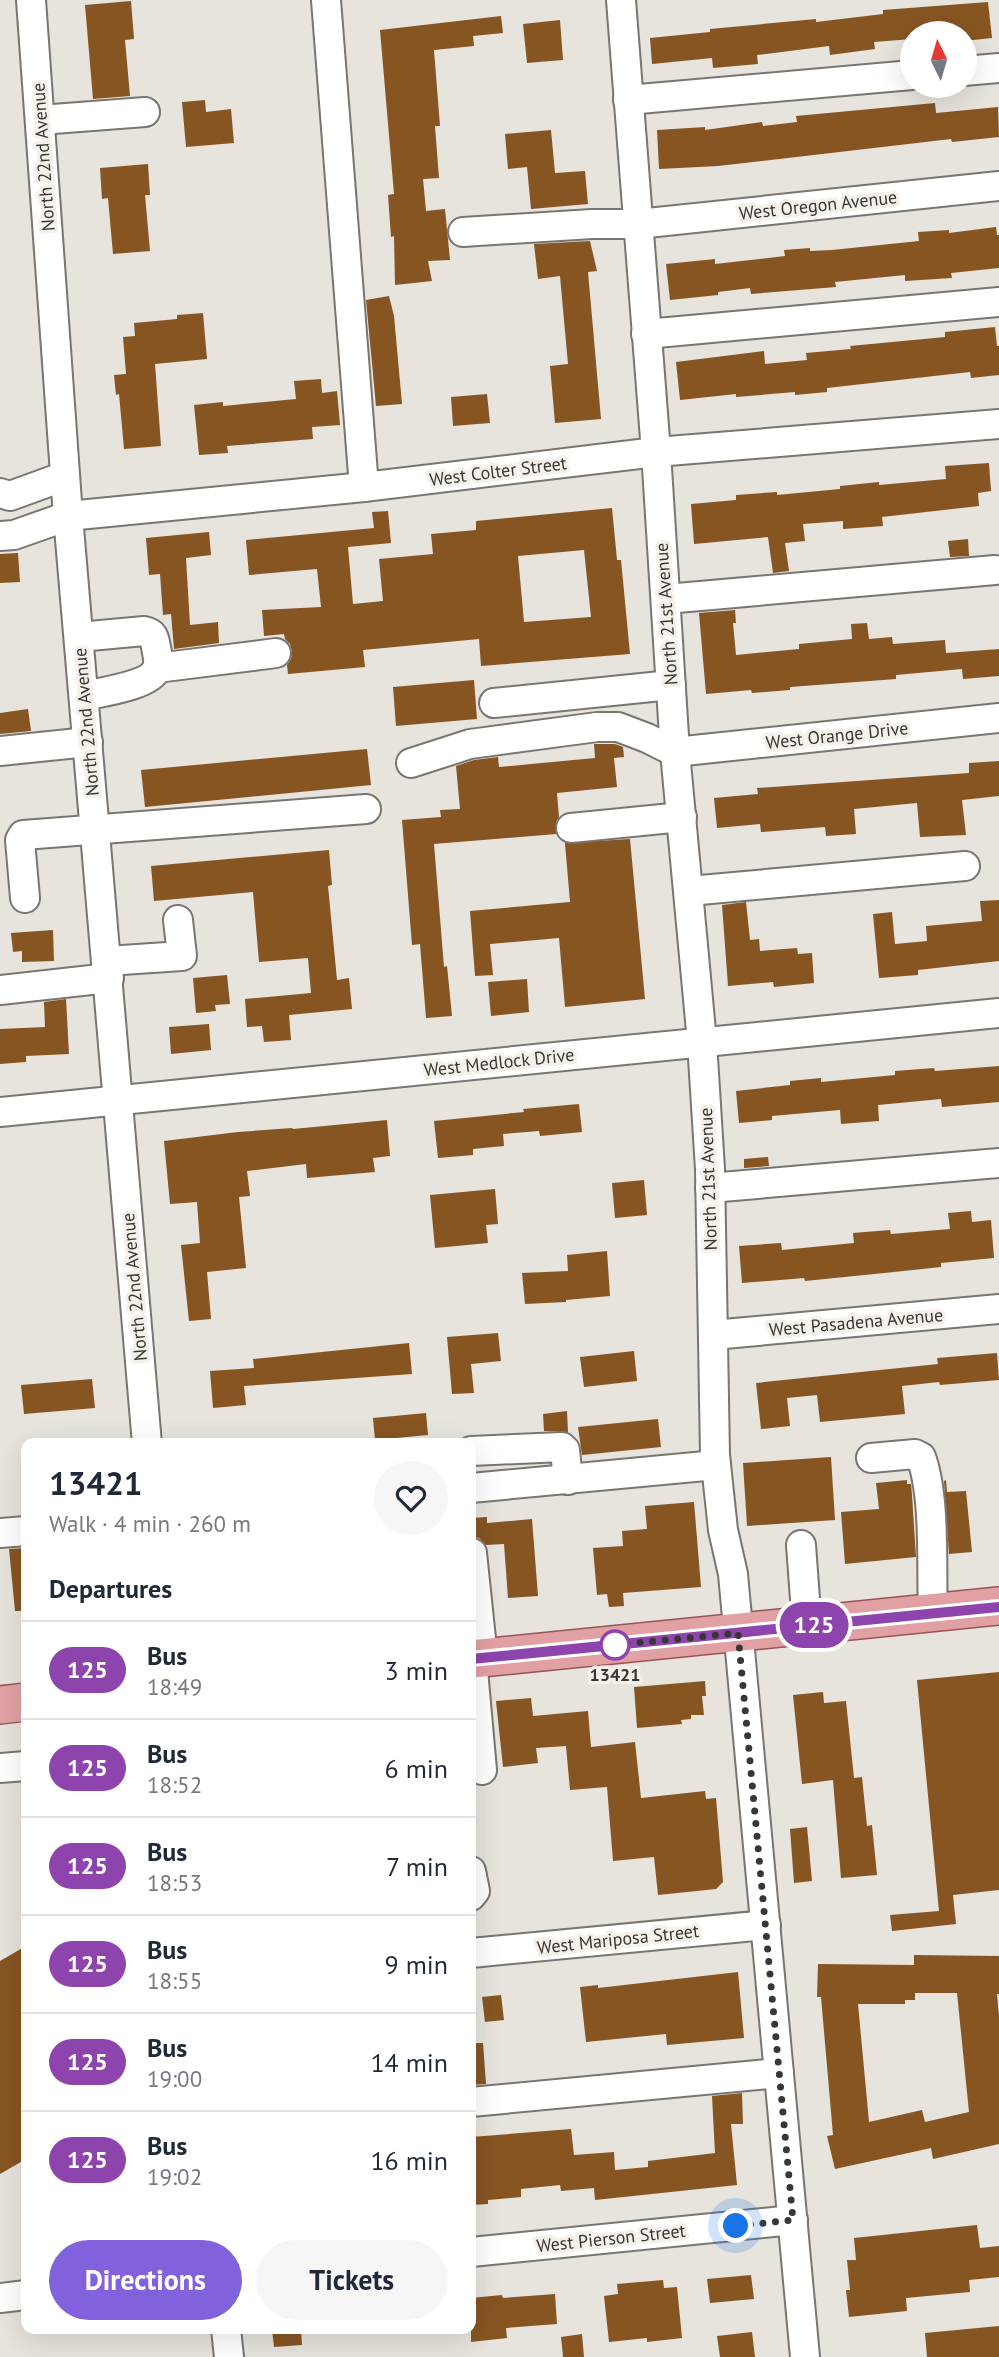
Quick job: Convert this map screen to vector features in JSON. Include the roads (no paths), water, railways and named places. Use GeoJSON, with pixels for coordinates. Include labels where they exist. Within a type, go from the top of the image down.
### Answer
{"type":"FeatureCollection","features":[{"type":"Feature","properties":{"kind":"main road"},"geometry":{"type":"LineString","coordinates":[[476,1659],[999,1606]]}},
{"type":"Feature","properties":{"kind":"main road"},"geometry":{"type":"LineString","coordinates":[[0,1705],[21,1703]]}},
{"type":"Feature","properties":{"kind":"street","name":"North 22nd Avenue"},"geometry":{"type":"LineString","coordinates":[[32,0],[68,516],[147,1438]]}},
{"type":"Feature","properties":{"kind":"street"},"geometry":{"type":"LineString","coordinates":[[326,0],[364,487]]}},
{"type":"Feature","properties":{"kind":"street","name":"North 21st Avenue"},"geometry":{"type":"LineString","coordinates":[[621,0],[656,452],[675,752],[702,1042],[710,1188],[716,1465],[723,1530],[733,1574],[805,2357]]}},
{"type":"Feature","properties":{"kind":"street"},"geometry":{"type":"LineString","coordinates":[[977,70],[999,68]]}},
{"type":"Feature","properties":{"kind":"street"},"geometry":{"type":"LineString","coordinates":[[628,100],[900,76]]}},
{"type":"Feature","properties":{"kind":"street"},"geometry":{"type":"LineString","coordinates":[[40,120],[145,112]]}},
{"type":"Feature","properties":{"kind":"street","name":"West Oregon Avenue"},"geometry":{"type":"LineString","coordinates":[[463,232],[638,223],[999,186]]}},
{"type":"Feature","properties":{"kind":"street"},"geometry":{"type":"LineString","coordinates":[[646,334],[999,302]]}},
{"type":"Feature","properties":{"kind":"street","name":"West Colter Street"},"geometry":{"type":"LineString","coordinates":[[0,536],[14,535],[68,516],[364,487],[656,452],[999,424]]}},
{"type":"Feature","properties":{"kind":"street"},"geometry":{"type":"LineString","coordinates":[[0,493],[10,496],[65,476]]}},
{"type":"Feature","properties":{"kind":"street"},"geometry":{"type":"LineString","coordinates":[[666,599],[995,570]]}},
{"type":"Feature","properties":{"kind":"street"},"geometry":{"type":"LineString","coordinates":[[79,637],[144,631],[151,633],[158,661],[151,677],[142,682],[84,696]]}},
{"type":"Feature","properties":{"kind":"street"},"geometry":{"type":"LineString","coordinates":[[157,668],[276,653]]}},
{"type":"Feature","properties":{"kind":"street"},"geometry":{"type":"LineString","coordinates":[[494,703],[671,685]]}},
{"type":"Feature","properties":{"kind":"street","name":"West Orange Drive"},"geometry":{"type":"LineString","coordinates":[[675,752],[999,718]]}},
{"type":"Feature","properties":{"kind":"street"},"geometry":{"type":"LineString","coordinates":[[411,763],[470,744],[597,727],[618,727],[675,752]]}},
{"type":"Feature","properties":{"kind":"street"},"geometry":{"type":"LineString","coordinates":[[0,751],[88,742]]}},
{"type":"Feature","properties":{"kind":"street"},"geometry":{"type":"LineString","coordinates":[[25,898],[20,840],[23,835],[366,809]]}},
{"type":"Feature","properties":{"kind":"street"},"geometry":{"type":"LineString","coordinates":[[571,828],[682,817]]}},
{"type":"Feature","properties":{"kind":"street"},"geometry":{"type":"LineString","coordinates":[[689,891],[965,866]]}},
{"type":"Feature","properties":{"kind":"street"},"geometry":{"type":"LineString","coordinates":[[0,990],[182,956],[178,920]]}},
{"type":"Feature","properties":{"kind":"street","name":"West Medlock Drive"},"geometry":{"type":"LineString","coordinates":[[0,1112],[999,1013]]}},
{"type":"Feature","properties":{"kind":"street"},"geometry":{"type":"LineString","coordinates":[[710,1188],[999,1163]]}},
{"type":"Feature","properties":{"kind":"street","name":"West Pasadena Avenue"},"geometry":{"type":"LineString","coordinates":[[713,1335],[999,1309]]}},
{"type":"Feature","properties":{"kind":"street"},"geometry":{"type":"LineString","coordinates":[[476,1451],[562,1447],[565,1450],[568,1480]]}},
{"type":"Feature","properties":{"kind":"street"},"geometry":{"type":"LineString","coordinates":[[872,1458],[915,1454],[921,1457],[925,1466],[930,1514],[933,1613]]}},
{"type":"Feature","properties":{"kind":"street"},"geometry":{"type":"LineString","coordinates":[[476,1488],[716,1465]]}},
{"type":"Feature","properties":{"kind":"street"},"geometry":{"type":"LineString","coordinates":[[0,1533],[21,1531]]}},
{"type":"Feature","properties":{"kind":"street"},"geometry":{"type":"LineString","coordinates":[[801,1545],[807,1626]]}},
{"type":"Feature","properties":{"kind":"street"},"geometry":{"type":"LineString","coordinates":[[476,1675],[482,1770]]}},
{"type":"Feature","properties":{"kind":"street"},"geometry":{"type":"LineString","coordinates":[[0,1768],[21,1766]]}},
{"type":"Feature","properties":{"kind":"street","name":"West Mariposa Street"},"geometry":{"type":"LineString","coordinates":[[476,1953],[766,1924]]}},
{"type":"Feature","properties":{"kind":"street"},"geometry":{"type":"LineString","coordinates":[[476,2102],[779,2073]]}},
{"type":"Feature","properties":{"kind":"street","name":"West Pierson Street"},"geometry":{"type":"LineString","coordinates":[[476,2252],[793,2220]]}},
{"type":"Feature","properties":{"kind":"street"},"geometry":{"type":"LineString","coordinates":[[0,2298],[21,2296]]}},
{"type":"Feature","properties":{"kind":"street"},"geometry":{"type":"LineString","coordinates":[[227,2334],[229,2357]]}},
{"type":"Feature","properties":{"kind":"place","name":"13421"},"geometry":{"type":"Point","coordinates":[615,1645]}}]}
